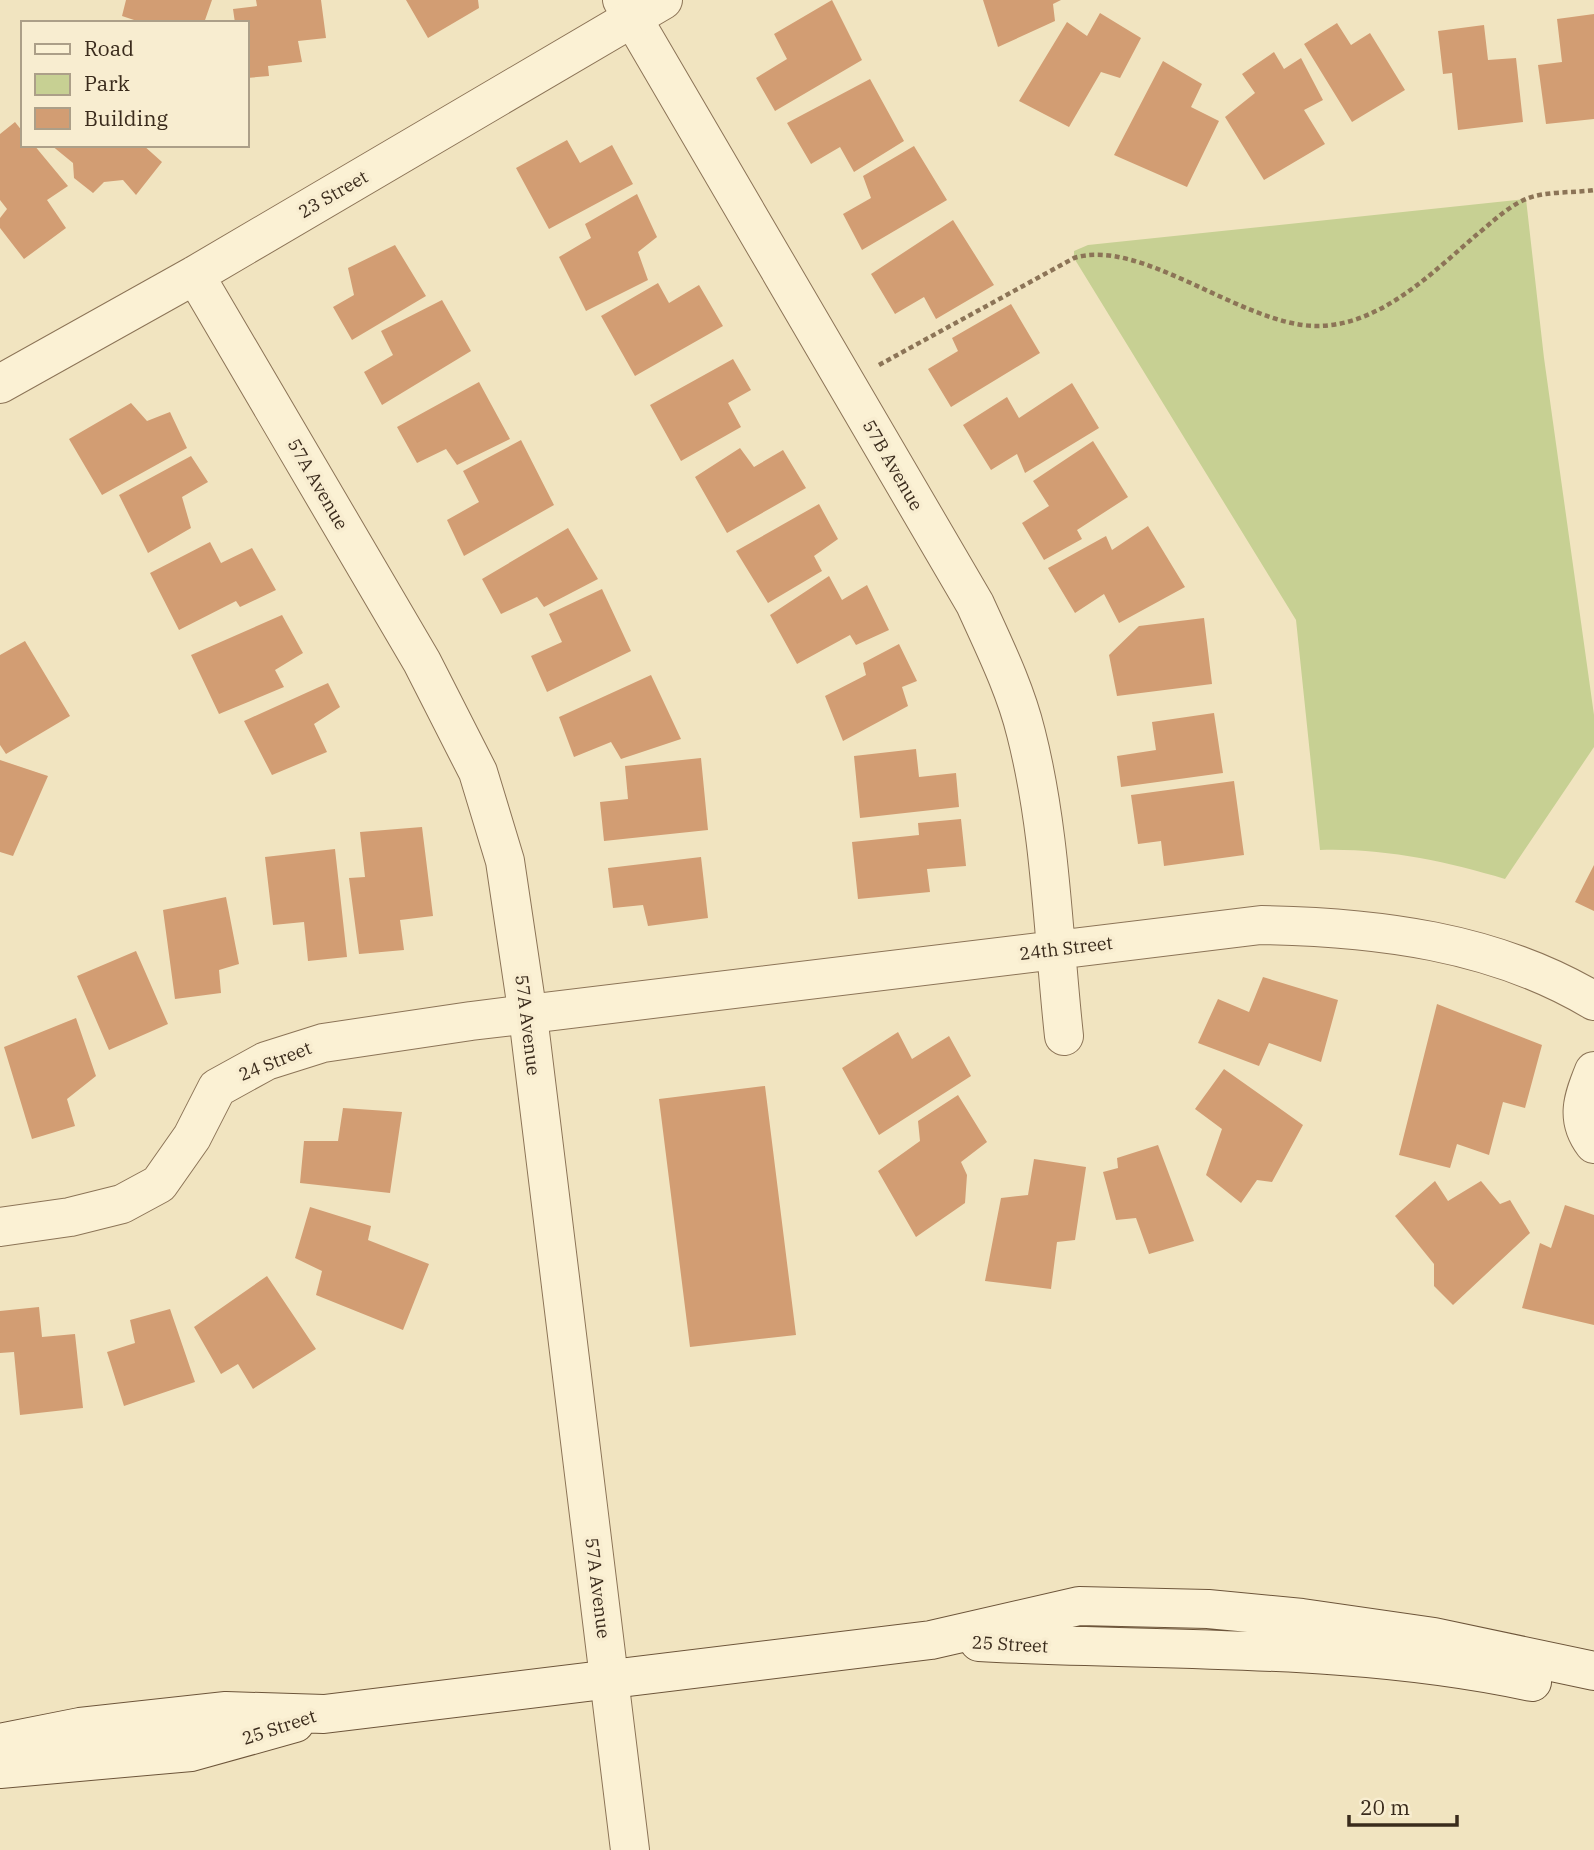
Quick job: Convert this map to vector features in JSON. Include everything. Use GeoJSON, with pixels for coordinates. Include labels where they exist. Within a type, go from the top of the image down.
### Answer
{"type":"FeatureCollection","features":[{"type":"Feature","properties":{"kind":"street","name":"23 Street"},"geometry":{"type":"LineString","coordinates":[[0,384],[195,275],[639,6]]}},
{"type":"Feature","properties":{"kind":"street","name":"57B Avenue"},"geometry":{"type":"LineString","coordinates":[[639,6],[975,604],[1000,658],[1026,733],[1046,856],[1064,1036]]}},
{"type":"Feature","properties":{"kind":"street","name":"57A Avenue"},"geometry":{"type":"LineString","coordinates":[[195,275],[422,662],[478,772],[505,861],[528,1016],[630,1850]]}},
{"type":"Feature","properties":{"kind":"street","name":"24th Street"},"geometry":{"type":"LineString","coordinates":[[528,1016],[1261,925],[1317,926],[1449,943],[1536,970],[1594,1001]]}},
{"type":"Feature","properties":{"kind":"street","name":"24 Street"},"geometry":{"type":"LineString","coordinates":[[0,1227],[70,1217],[122,1203],[159,1184],[185,1149],[217,1088],[266,1061],[323,1043],[528,1016]]}},
{"type":"Feature","properties":{"kind":"street"},"geometry":{"type":"LineString","coordinates":[[1594,1071],[1580,1113],[1584,1132],[1594,1144]]}},
{"type":"Feature","properties":{"kind":"street","name":"25 Street"},"geometry":{"type":"LineString","coordinates":[[932,1640],[1079,1606],[1208,1609],[1434,1637],[1594,1671]]}},
{"type":"Feature","properties":{"kind":"street"},"geometry":{"type":"LineString","coordinates":[[324,1714],[932,1640]]}},
{"type":"Feature","properties":{"kind":"street","name":"25 Street"},"geometry":{"type":"LineString","coordinates":[[932,1640],[1088,1648],[1194,1647],[1398,1661],[1513,1678],[1594,1696]]}},
{"type":"Feature","properties":{"kind":"street","name":"25 Street"},"geometry":{"type":"LineString","coordinates":[[0,1744],[80,1727],[226,1711],[324,1714]]}},
{"type":"Feature","properties":{"kind":"street","name":"25 Street"},"geometry":{"type":"LineString","coordinates":[[0,1769],[191,1752],[324,1714]]}},
{"type":"Feature","properties":{"kind":"path"},"geometry":{"type":"LineString","coordinates":[[878,366],[1074,258],[1090,253],[1126,257],[1213,295],[1283,321],[1316,326],[1349,321],[1402,296],[1489,224],[1526,199],[1594,190]]}},
{"type":"Feature","properties":{"kind":"green space"},"geometry":{"type":"Polygon","coordinates":[[[1526,199],[1544,358],[1594,715],[1594,747],[1505,879],[1414,857],[1367,851],[1320,850],[1296,620],[1074,258],[1074,251],[1088,245],[1526,199]]]}},
{"type":"Feature","properties":{"kind":"building"},"geometry":{"type":"Polygon","coordinates":[[[126,0],[212,0],[205,21],[137,21],[122,16],[126,0]]]}},
{"type":"Feature","properties":{"kind":"building"},"geometry":{"type":"Polygon","coordinates":[[[256,0],[321,0],[326,38],[298,41],[302,62],[268,66],[269,76],[248,78],[248,21],[235,21],[233,9],[257,6],[256,0]]]}},
{"type":"Feature","properties":{"kind":"building"},"geometry":{"type":"Polygon","coordinates":[[[406,0],[478,0],[479,8],[428,38],[406,0]]]}},
{"type":"Feature","properties":{"kind":"building"},"geometry":{"type":"Polygon","coordinates":[[[832,0],[862,60],[775,111],[756,78],[787,59],[774,34],[832,0]]]}},
{"type":"Feature","properties":{"kind":"building"},"geometry":{"type":"Polygon","coordinates":[[[983,0],[1061,0],[1053,4],[1055,21],[998,47],[983,0]]]}},
{"type":"Feature","properties":{"kind":"building"},"geometry":{"type":"Polygon","coordinates":[[[1100,13],[1141,38],[1120,78],[1101,72],[1069,127],[1019,101],[1067,22],[1087,36],[1100,13]]]}},
{"type":"Feature","properties":{"kind":"building"},"geometry":{"type":"Polygon","coordinates":[[[1594,14],[1594,119],[1546,124],[1538,65],[1562,62],[1557,19],[1594,14]]]}},
{"type":"Feature","properties":{"kind":"building"},"geometry":{"type":"Polygon","coordinates":[[[1337,23],[1351,45],[1370,33],[1405,90],[1352,122],[1304,44],[1337,23]]]}},
{"type":"Feature","properties":{"kind":"building"},"geometry":{"type":"Polygon","coordinates":[[[1484,25],[1488,60],[1516,58],[1523,122],[1458,130],[1452,73],[1443,74],[1438,31],[1484,25]]]}},
{"type":"Feature","properties":{"kind":"building"},"geometry":{"type":"Polygon","coordinates":[[[1274,52],[1284,69],[1301,58],[1323,100],[1304,110],[1325,144],[1264,180],[1225,117],[1255,93],[1242,74],[1274,52]]]}},
{"type":"Feature","properties":{"kind":"building"},"geometry":{"type":"Polygon","coordinates":[[[1163,61],[1202,84],[1191,107],[1219,121],[1187,187],[1114,155],[1163,61]]]}},
{"type":"Feature","properties":{"kind":"building"},"geometry":{"type":"Polygon","coordinates":[[[870,79],[904,141],[854,172],[840,147],[811,164],[787,123],[870,79]]]}},
{"type":"Feature","properties":{"kind":"building"},"geometry":{"type":"Polygon","coordinates":[[[15,122],[21,130],[21,147],[36,147],[68,186],[47,200],[66,228],[24,259],[0,228],[0,218],[7,209],[0,200],[0,134],[15,122]]]}},
{"type":"Feature","properties":{"kind":"building"},"geometry":{"type":"Polygon","coordinates":[[[567,140],[580,163],[612,145],[633,184],[549,229],[516,168],[567,140]]]}},
{"type":"Feature","properties":{"kind":"building"},"geometry":{"type":"Polygon","coordinates":[[[914,146],[947,200],[862,250],[843,214],[871,198],[863,176],[914,146]]]}},
{"type":"Feature","properties":{"kind":"building"},"geometry":{"type":"Polygon","coordinates":[[[53,147],[145,147],[162,162],[136,195],[123,180],[104,182],[93,193],[74,178],[73,163],[53,147]]]}},
{"type":"Feature","properties":{"kind":"building"},"geometry":{"type":"Polygon","coordinates":[[[637,194],[657,237],[638,252],[648,280],[586,311],[559,257],[591,238],[585,224],[637,194]]]}},
{"type":"Feature","properties":{"kind":"building"},"geometry":{"type":"Polygon","coordinates":[[[953,220],[994,285],[936,319],[924,297],[895,314],[871,274],[953,220]]]}},
{"type":"Feature","properties":{"kind":"building"},"geometry":{"type":"Polygon","coordinates":[[[395,245],[426,296],[352,340],[333,307],[354,295],[348,268],[395,245]]]}},
{"type":"Feature","properties":{"kind":"building"},"geometry":{"type":"Polygon","coordinates":[[[658,283],[669,303],[699,285],[723,326],[635,376],[601,316],[658,283]]]}},
{"type":"Feature","properties":{"kind":"building"},"geometry":{"type":"Polygon","coordinates":[[[442,300],[471,351],[382,405],[364,372],[393,355],[381,331],[442,300]]]}},
{"type":"Feature","properties":{"kind":"building"},"geometry":{"type":"Polygon","coordinates":[[[1011,304],[1040,353],[951,407],[928,369],[958,351],[952,338],[1011,304]]]}},
{"type":"Feature","properties":{"kind":"building"},"geometry":{"type":"Polygon","coordinates":[[[733,359],[751,390],[728,403],[741,427],[681,461],[650,405],[733,359]]]}},
{"type":"Feature","properties":{"kind":"building"},"geometry":{"type":"Polygon","coordinates":[[[479,382],[510,439],[457,465],[446,449],[417,463],[397,427],[479,382]]]}},
{"type":"Feature","properties":{"kind":"building"},"geometry":{"type":"Polygon","coordinates":[[[1072,383],[1099,428],[1025,473],[1017,454],[991,470],[963,425],[1007,397],[1019,418],[1072,383]]]}},
{"type":"Feature","properties":{"kind":"building"},"geometry":{"type":"Polygon","coordinates":[[[131,403],[147,421],[170,412],[187,448],[102,495],[69,439],[131,403]]]}},
{"type":"Feature","properties":{"kind":"building"},"geometry":{"type":"Polygon","coordinates":[[[521,440],[554,505],[464,556],[447,520],[479,502],[463,471],[521,440]]]}},
{"type":"Feature","properties":{"kind":"building"},"geometry":{"type":"Polygon","coordinates":[[[1093,441],[1128,497],[1077,530],[1082,539],[1044,560],[1022,523],[1049,506],[1033,481],[1093,441]]]}},
{"type":"Feature","properties":{"kind":"building"},"geometry":{"type":"Polygon","coordinates":[[[740,448],[754,467],[783,450],[806,488],[727,533],[695,477],[740,448]]]}},
{"type":"Feature","properties":{"kind":"building"},"geometry":{"type":"Polygon","coordinates":[[[191,456],[208,482],[182,497],[191,528],[148,553],[119,495],[191,456]]]}},
{"type":"Feature","properties":{"kind":"building"},"geometry":{"type":"Polygon","coordinates":[[[819,504],[838,539],[814,556],[822,571],[768,603],[736,551],[819,504]]]}},
{"type":"Feature","properties":{"kind":"building"},"geometry":{"type":"Polygon","coordinates":[[[1148,526],[1185,587],[1119,623],[1104,594],[1075,613],[1048,568],[1106,536],[1112,550],[1148,526]]]}},
{"type":"Feature","properties":{"kind":"building"},"geometry":{"type":"Polygon","coordinates":[[[568,528],[598,579],[544,607],[537,597],[501,614],[482,579],[568,528]]]}},
{"type":"Feature","properties":{"kind":"building"},"geometry":{"type":"Polygon","coordinates":[[[210,542],[221,563],[252,548],[276,590],[240,607],[236,601],[179,630],[150,573],[210,542]]]}},
{"type":"Feature","properties":{"kind":"building"},"geometry":{"type":"Polygon","coordinates":[[[829,576],[842,600],[867,585],[889,630],[856,645],[850,635],[797,664],[770,615],[829,576]]]}},
{"type":"Feature","properties":{"kind":"building"},"geometry":{"type":"Polygon","coordinates":[[[602,589],[631,651],[547,692],[531,656],[562,642],[549,614],[602,589]]]}},
{"type":"Feature","properties":{"kind":"building"},"geometry":{"type":"Polygon","coordinates":[[[282,615],[303,653],[275,670],[284,687],[219,714],[191,655],[282,615]]]}},
{"type":"Feature","properties":{"kind":"building"},"geometry":{"type":"Polygon","coordinates":[[[1204,618],[1212,684],[1117,696],[1109,655],[1139,626],[1204,618]]]}},
{"type":"Feature","properties":{"kind":"building"},"geometry":{"type":"Polygon","coordinates":[[[25,641],[70,716],[6,754],[0,745],[0,655],[25,641]]]}},
{"type":"Feature","properties":{"kind":"building"},"geometry":{"type":"Polygon","coordinates":[[[899,644],[917,681],[902,687],[908,706],[843,741],[825,696],[866,675],[863,663],[899,644]]]}},
{"type":"Feature","properties":{"kind":"building"},"geometry":{"type":"Polygon","coordinates":[[[651,675],[681,739],[621,759],[611,742],[574,757],[559,717],[651,675]]]}},
{"type":"Feature","properties":{"kind":"building"},"geometry":{"type":"Polygon","coordinates":[[[328,683],[340,707],[314,724],[327,752],[272,775],[244,721],[328,683]]]}},
{"type":"Feature","properties":{"kind":"building"},"geometry":{"type":"Polygon","coordinates":[[[1214,713],[1223,773],[1121,787],[1117,756],[1156,750],[1152,722],[1214,713]]]}},
{"type":"Feature","properties":{"kind":"building"},"geometry":{"type":"Polygon","coordinates":[[[916,749],[919,777],[956,773],[959,807],[860,818],[854,756],[916,749]]]}},
{"type":"Feature","properties":{"kind":"building"},"geometry":{"type":"Polygon","coordinates":[[[701,758],[708,830],[604,841],[600,802],[628,799],[625,766],[701,758]]]}},
{"type":"Feature","properties":{"kind":"building"},"geometry":{"type":"Polygon","coordinates":[[[0,760],[48,776],[13,856],[0,852],[0,760]]]}},
{"type":"Feature","properties":{"kind":"building"},"geometry":{"type":"Polygon","coordinates":[[[1234,781],[1244,855],[1164,866],[1161,841],[1138,844],[1131,795],[1234,781]]]}},
{"type":"Feature","properties":{"kind":"building"},"geometry":{"type":"Polygon","coordinates":[[[961,819],[966,866],[927,869],[930,892],[858,899],[852,842],[919,835],[918,823],[961,819]]]}},
{"type":"Feature","properties":{"kind":"building"},"geometry":{"type":"Polygon","coordinates":[[[422,827],[433,916],[400,920],[404,950],[359,954],[349,878],[365,877],[360,832],[422,827]]]}},
{"type":"Feature","properties":{"kind":"building"},"geometry":{"type":"Polygon","coordinates":[[[335,849],[347,957],[308,961],[304,922],[273,925],[265,857],[335,849]]]}},
{"type":"Feature","properties":{"kind":"building"},"geometry":{"type":"Polygon","coordinates":[[[701,857],[708,918],[648,926],[643,905],[613,908],[608,868],[701,857]]]}},
{"type":"Feature","properties":{"kind":"building"},"geometry":{"type":"Polygon","coordinates":[[[1594,865],[1594,911],[1575,902],[1594,865]]]}},
{"type":"Feature","properties":{"kind":"building"},"geometry":{"type":"Polygon","coordinates":[[[226,897],[239,964],[219,970],[221,993],[175,999],[163,910],[226,897]]]}},
{"type":"Feature","properties":{"kind":"building"},"geometry":{"type":"Polygon","coordinates":[[[136,951],[168,1024],[109,1050],[77,976],[136,951]]]}},
{"type":"Feature","properties":{"kind":"building"},"geometry":{"type":"Polygon","coordinates":[[[1263,977],[1338,1000],[1321,1062],[1269,1043],[1259,1066],[1198,1043],[1218,999],[1249,1012],[1263,977]]]}},
{"type":"Feature","properties":{"kind":"building"},"geometry":{"type":"Polygon","coordinates":[[[1437,1004],[1542,1045],[1525,1108],[1503,1102],[1489,1155],[1457,1144],[1450,1168],[1399,1155],[1437,1004]]]}},
{"type":"Feature","properties":{"kind":"building"},"geometry":{"type":"Polygon","coordinates":[[[76,1018],[96,1076],[67,1099],[75,1126],[32,1139],[4,1047],[76,1018]]]}},
{"type":"Feature","properties":{"kind":"building"},"geometry":{"type":"Polygon","coordinates":[[[898,1032],[912,1059],[949,1036],[971,1076],[879,1135],[842,1068],[898,1032]]]}},
{"type":"Feature","properties":{"kind":"building"},"geometry":{"type":"Polygon","coordinates":[[[1224,1069],[1303,1125],[1272,1182],[1257,1180],[1241,1203],[1206,1175],[1222,1129],[1195,1109],[1224,1069]]]}},
{"type":"Feature","properties":{"kind":"building"},"geometry":{"type":"Polygon","coordinates":[[[765,1086],[796,1335],[690,1347],[659,1099],[765,1086]]]}},
{"type":"Feature","properties":{"kind":"building"},"geometry":{"type":"Polygon","coordinates":[[[958,1095],[987,1142],[961,1162],[967,1175],[965,1203],[916,1237],[878,1171],[920,1141],[918,1121],[958,1095]]]}},
{"type":"Feature","properties":{"kind":"building"},"geometry":{"type":"Polygon","coordinates":[[[343,1108],[402,1112],[390,1193],[300,1183],[304,1141],[338,1141],[343,1108]]]}},
{"type":"Feature","properties":{"kind":"building"},"geometry":{"type":"Polygon","coordinates":[[[1158,1145],[1194,1241],[1149,1254],[1136,1218],[1116,1220],[1103,1172],[1118,1168],[1117,1158],[1158,1145]]]}},
{"type":"Feature","properties":{"kind":"building"},"geometry":{"type":"Polygon","coordinates":[[[1034,1159],[1086,1167],[1075,1240],[1057,1242],[1051,1289],[985,1281],[1001,1198],[1028,1195],[1034,1159]]]}},
{"type":"Feature","properties":{"kind":"building"},"geometry":{"type":"Polygon","coordinates":[[[1435,1181],[1448,1201],[1481,1181],[1500,1204],[1510,1200],[1530,1233],[1453,1305],[1434,1286],[1434,1264],[1395,1216],[1435,1181]]]}},
{"type":"Feature","properties":{"kind":"building"},"geometry":{"type":"Polygon","coordinates":[[[1565,1205],[1594,1215],[1594,1325],[1522,1308],[1540,1243],[1551,1248],[1565,1205]]]}},
{"type":"Feature","properties":{"kind":"building"},"geometry":{"type":"Polygon","coordinates":[[[310,1207],[371,1226],[368,1240],[429,1264],[403,1330],[316,1295],[322,1271],[295,1258],[310,1207]]]}},
{"type":"Feature","properties":{"kind":"building"},"geometry":{"type":"Polygon","coordinates":[[[267,1276],[316,1349],[253,1389],[238,1364],[221,1374],[194,1327],[267,1276]]]}},
{"type":"Feature","properties":{"kind":"building"},"geometry":{"type":"Polygon","coordinates":[[[39,1307],[42,1337],[75,1334],[83,1408],[20,1415],[14,1352],[0,1353],[0,1311],[39,1307]]]}},
{"type":"Feature","properties":{"kind":"building"},"geometry":{"type":"Polygon","coordinates":[[[170,1309],[195,1382],[124,1406],[107,1352],[135,1343],[130,1320],[170,1309]]]}}]}
